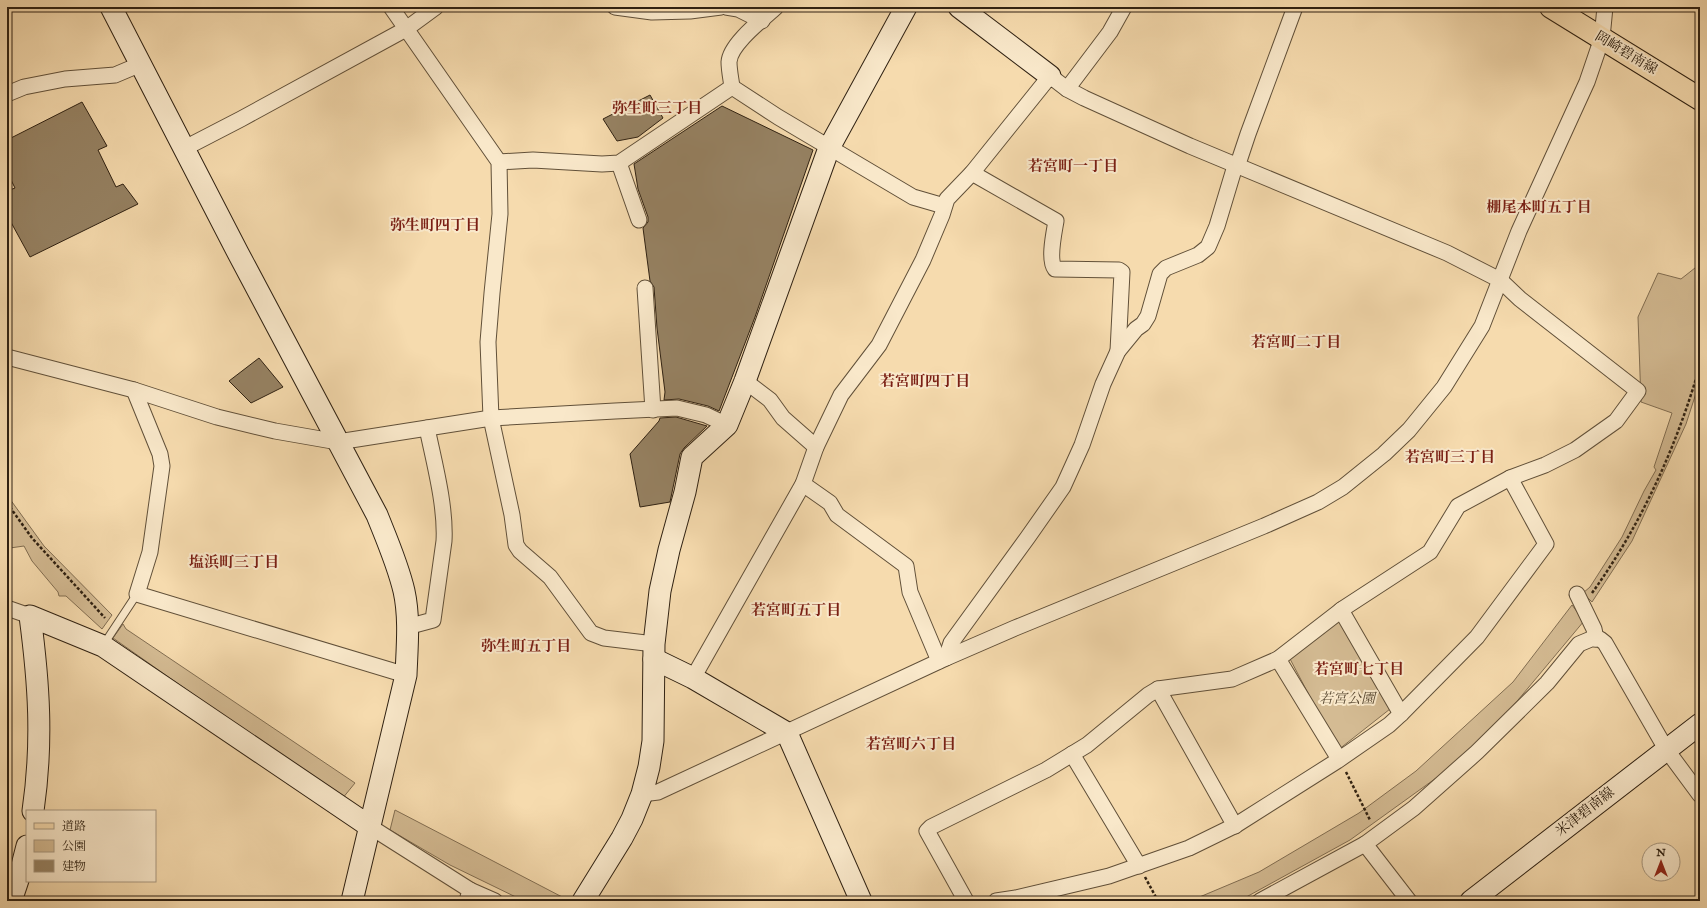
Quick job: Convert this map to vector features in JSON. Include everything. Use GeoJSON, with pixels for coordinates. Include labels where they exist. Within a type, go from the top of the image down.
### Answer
{"type":"FeatureCollection","features":[{"type":"Feature","properties":{"kind":"main road","name":"岡崎碧南線"},"geometry":{"type":"LineString","coordinates":[[1551,7],[1700,99]]}},
{"type":"Feature","properties":{"kind":"street"},"geometry":{"type":"LineString","coordinates":[[111,7],[183,149],[377,516],[393,556],[404,592],[407,627],[406,675],[389,751],[368,826],[352,901]]}},
{"type":"Feature","properties":{"kind":"street"},"geometry":{"type":"LineString","coordinates":[[391,7],[499,162],[500,214],[488,342],[491,418],[512,516],[516,544],[520,551],[550,577],[591,633],[654,652],[693,678],[787,733],[861,901]]}},
{"type":"Feature","properties":{"kind":"street"},"geometry":{"type":"LineString","coordinates":[[183,149],[406,29],[436,7]]}},
{"type":"Feature","properties":{"kind":"street"},"geometry":{"type":"LineString","coordinates":[[615,7],[652,12],[690,11],[721,7]]}},
{"type":"Feature","properties":{"kind":"street"},"geometry":{"type":"LineString","coordinates":[[726,7],[738,9],[762,21]]}},
{"type":"Feature","properties":{"kind":"street"},"geometry":{"type":"LineString","coordinates":[[732,87],[729,62],[730,57],[739,42],[776,7]]}},
{"type":"Feature","properties":{"kind":"street"},"geometry":{"type":"LineString","coordinates":[[583,901],[622,838],[642,794],[649,767],[653,741],[654,652],[660,591],[669,550],[686,492],[692,457],[727,425],[745,381],[829,148],[906,7]]}},
{"type":"Feature","properties":{"kind":"street"},"geometry":{"type":"LineString","coordinates":[[959,7],[1067,89],[1236,167],[1447,253],[1500,280],[1520,299],[1638,391],[1616,421],[1575,450],[1545,465],[1510,478],[1458,506],[1430,552],[1341,610],[1278,659],[1232,680],[1158,689],[1148,695],[1087,744],[1046,770],[931,827],[927,831],[966,901]]}},
{"type":"Feature","properties":{"kind":"street"},"geometry":{"type":"LineString","coordinates":[[1067,89],[1110,32],[1124,7]]}},
{"type":"Feature","properties":{"kind":"street"},"geometry":{"type":"LineString","coordinates":[[942,659],[951,643],[1028,538],[1063,487],[1082,445],[1103,384],[1118,351],[1136,329],[1143,324],[1148,316],[1160,274],[1166,268],[1198,255],[1208,247],[1217,226],[1250,127],[1294,7]]}},
{"type":"Feature","properties":{"kind":"street"},"geometry":{"type":"LineString","coordinates":[[642,794],[658,792],[787,733],[942,659],[1264,526],[1318,502],[1343,487],[1384,454],[1409,430],[1444,387],[1482,326],[1519,231],[1587,82],[1602,38],[1605,7]]}},
{"type":"Feature","properties":{"kind":"street"},"geometry":{"type":"LineString","coordinates":[[7,94],[24,87],[65,80],[115,76],[141,64]]}},
{"type":"Feature","properties":{"kind":"street"},"geometry":{"type":"LineString","coordinates":[[693,678],[803,484],[816,447],[841,395],[879,345],[923,260],[942,215],[947,199],[972,173],[1050,76]]}},
{"type":"Feature","properties":{"kind":"street"},"geometry":{"type":"LineString","coordinates":[[499,162],[533,160],[602,164],[619,163],[732,87]]}},
{"type":"Feature","properties":{"kind":"street"},"geometry":{"type":"LineString","coordinates":[[732,87],[829,148],[913,197],[944,206]]}},
{"type":"Feature","properties":{"kind":"street"},"geometry":{"type":"LineString","coordinates":[[619,163],[639,220]]}},
{"type":"Feature","properties":{"kind":"street"},"geometry":{"type":"LineString","coordinates":[[972,173],[1056,221],[1052,254],[1053,267],[1055,269],[1119,270],[1122,272],[1118,351]]}},
{"type":"Feature","properties":{"kind":"street"},"geometry":{"type":"LineString","coordinates":[[645,288],[653,410]]}},
{"type":"Feature","properties":{"kind":"street"},"geometry":{"type":"LineString","coordinates":[[7,357],[134,390],[217,417],[275,431],[338,442],[491,418],[677,408],[706,415],[727,425]]}},
{"type":"Feature","properties":{"kind":"street"},"geometry":{"type":"LineString","coordinates":[[745,381],[770,400],[783,418],[816,447]]}},
{"type":"Feature","properties":{"kind":"street"},"geometry":{"type":"LineString","coordinates":[[134,390],[160,454],[162,466],[150,552],[137,594],[406,675]]}},
{"type":"Feature","properties":{"kind":"street"},"geometry":{"type":"LineString","coordinates":[[407,627],[432,620],[444,541],[445,531],[438,477],[427,428]]}},
{"type":"Feature","properties":{"kind":"street"},"geometry":{"type":"LineString","coordinates":[[996,901],[1016,898],[1109,876],[1189,848],[1235,826],[1389,725],[1478,637],[1546,544],[1510,478]]}},
{"type":"Feature","properties":{"kind":"street"},"geometry":{"type":"LineString","coordinates":[[803,484],[830,503],[837,515],[906,566],[910,592],[942,659]]}},
{"type":"Feature","properties":{"kind":"street"},"geometry":{"type":"LineString","coordinates":[[1584,594],[1596,638],[1605,643],[1666,749],[1700,794]]}},
{"type":"Feature","properties":{"kind":"street"},"geometry":{"type":"LineString","coordinates":[[7,608],[103,646],[468,895],[495,901]]}},
{"type":"Feature","properties":{"kind":"street"},"geometry":{"type":"LineString","coordinates":[[1341,610],[1401,714]]}},
{"type":"Feature","properties":{"kind":"street"},"geometry":{"type":"LineString","coordinates":[[30,616],[36,664],[40,720],[38,780],[33,810]]}},
{"type":"Feature","properties":{"kind":"street"},"geometry":{"type":"LineString","coordinates":[[1260,901],[1365,844],[1414,808],[1477,752],[1547,683],[1579,644],[1596,638]]}},
{"type":"Feature","properties":{"kind":"street"},"geometry":{"type":"LineString","coordinates":[[1278,659],[1339,759]]}},
{"type":"Feature","properties":{"kind":"street"},"geometry":{"type":"LineString","coordinates":[[1158,689],[1235,826]]}},
{"type":"Feature","properties":{"kind":"street","name":"米津碧南線"},"geometry":{"type":"LineString","coordinates":[[1471,901],[1700,724]]}},
{"type":"Feature","properties":{"kind":"street"},"geometry":{"type":"LineString","coordinates":[[1072,754],[1139,866]]}},
{"type":"Feature","properties":{"kind":"street"},"geometry":{"type":"LineString","coordinates":[[1365,844],[1409,901]]}},
{"type":"Feature","properties":{"kind":"street"},"geometry":{"type":"LineString","coordinates":[[11,901],[26,850]]}},
{"type":"Feature","properties":{"kind":"lane"},"geometry":{"type":"LineString","coordinates":[[103,646],[137,594]]}},
{"type":"Feature","properties":{"kind":"path"},"geometry":{"type":"LineString","coordinates":[[1584,594],[1610,568],[1651,492],[1673,445],[1700,366]]}},
{"type":"Feature","properties":{"kind":"path"},"geometry":{"type":"LineString","coordinates":[[7,503],[32,538],[105,618]]}},
{"type":"Feature","properties":{"kind":"path"},"geometry":{"type":"LineString","coordinates":[[1339,759],[1370,820]]}},
{"type":"Feature","properties":{"kind":"path"},"geometry":{"type":"LineString","coordinates":[[1139,866],[1158,901]]}},
{"type":"Feature","properties":{"kind":"green space"},"geometry":{"type":"Polygon","coordinates":[[[1700,264],[1700,381],[1686,424],[1632,541],[1592,602],[1583,593],[1590,587],[1622,537],[1656,470],[1654,467],[1672,413],[1641,402],[1638,317],[1658,273],[1681,279],[1700,264]]]}},
{"type":"Feature","properties":{"kind":"green space"},"geometry":{"type":"Polygon","coordinates":[[[7,495],[44,546],[112,615],[102,629],[66,596],[59,596],[58,592],[32,561],[24,546],[10,548],[7,541],[7,495]]]}},
{"type":"Feature","properties":{"kind":"green space"},"geometry":{"type":"Polygon","coordinates":[[[1572,605],[1584,621],[1513,706],[1457,763],[1350,840],[1239,901],[1190,901],[1259,872],[1359,813],[1416,771],[1513,682],[1572,605]]]}},
{"type":"Feature","properties":{"kind":"green space","name":"若宮公園"},"geometry":{"type":"Polygon","coordinates":[[[1338,618],[1390,709],[1338,750],[1289,657],[1338,618]]]}},
{"type":"Feature","properties":{"kind":"green space"},"geometry":{"type":"Polygon","coordinates":[[[123,624],[126,629],[355,783],[342,799],[113,638],[123,624]]]}},
{"type":"Feature","properties":{"kind":"green space"},"geometry":{"type":"Polygon","coordinates":[[[395,810],[566,899],[564,901],[524,901],[450,865],[390,830],[395,810]]]}},
{"type":"Feature","properties":{"kind":"building"},"geometry":{"type":"Polygon","coordinates":[[[650,95],[663,118],[638,137],[617,141],[603,119],[650,95]]]}},
{"type":"Feature","properties":{"kind":"building"},"geometry":{"type":"Polygon","coordinates":[[[82,102],[107,146],[98,150],[116,187],[123,184],[138,204],[30,257],[7,215],[7,191],[15,188],[7,172],[7,140],[82,102]]]}},
{"type":"Feature","properties":{"kind":"building"},"geometry":{"type":"Polygon","coordinates":[[[722,106],[813,150],[755,317],[719,411],[708,406],[679,399],[664,400],[665,392],[657,328],[654,287],[650,281],[643,228],[648,222],[648,217],[638,189],[634,164],[722,106]]]}},
{"type":"Feature","properties":{"kind":"building"},"geometry":{"type":"Polygon","coordinates":[[[259,358],[283,387],[251,403],[229,381],[259,358]]]}},
{"type":"Feature","properties":{"kind":"building"},"geometry":{"type":"Polygon","coordinates":[[[676,417],[707,426],[684,448],[680,454],[670,502],[640,507],[630,454],[660,418],[676,417]]]}},
{"type":"Feature","properties":{"kind":"district","name":"弥生町三丁目"},"geometry":{"type":"Point","coordinates":[657,108]}},
{"type":"Feature","properties":{"kind":"district","name":"若宮町一丁目"},"geometry":{"type":"Point","coordinates":[1073,166]}},
{"type":"Feature","properties":{"kind":"district","name":"棚尾本町五丁目"},"geometry":{"type":"Point","coordinates":[1539,207]}},
{"type":"Feature","properties":{"kind":"district","name":"弥生町四丁目"},"geometry":{"type":"Point","coordinates":[435,225]}},
{"type":"Feature","properties":{"kind":"district","name":"若宮町二丁目"},"geometry":{"type":"Point","coordinates":[1296,342]}},
{"type":"Feature","properties":{"kind":"district","name":"若宮町四丁目"},"geometry":{"type":"Point","coordinates":[925,381]}},
{"type":"Feature","properties":{"kind":"district","name":"若宮町三丁目"},"geometry":{"type":"Point","coordinates":[1450,457]}},
{"type":"Feature","properties":{"kind":"district","name":"塩浜町三丁目"},"geometry":{"type":"Point","coordinates":[234,562]}},
{"type":"Feature","properties":{"kind":"district","name":"若宮町五丁目"},"geometry":{"type":"Point","coordinates":[796,610]}},
{"type":"Feature","properties":{"kind":"district","name":"弥生町五丁目"},"geometry":{"type":"Point","coordinates":[526,646]}},
{"type":"Feature","properties":{"kind":"district","name":"若宮町七丁目"},"geometry":{"type":"Point","coordinates":[1359,669]}},
{"type":"Feature","properties":{"kind":"district","name":"若宮町六丁目"},"geometry":{"type":"Point","coordinates":[911,744]}}]}
